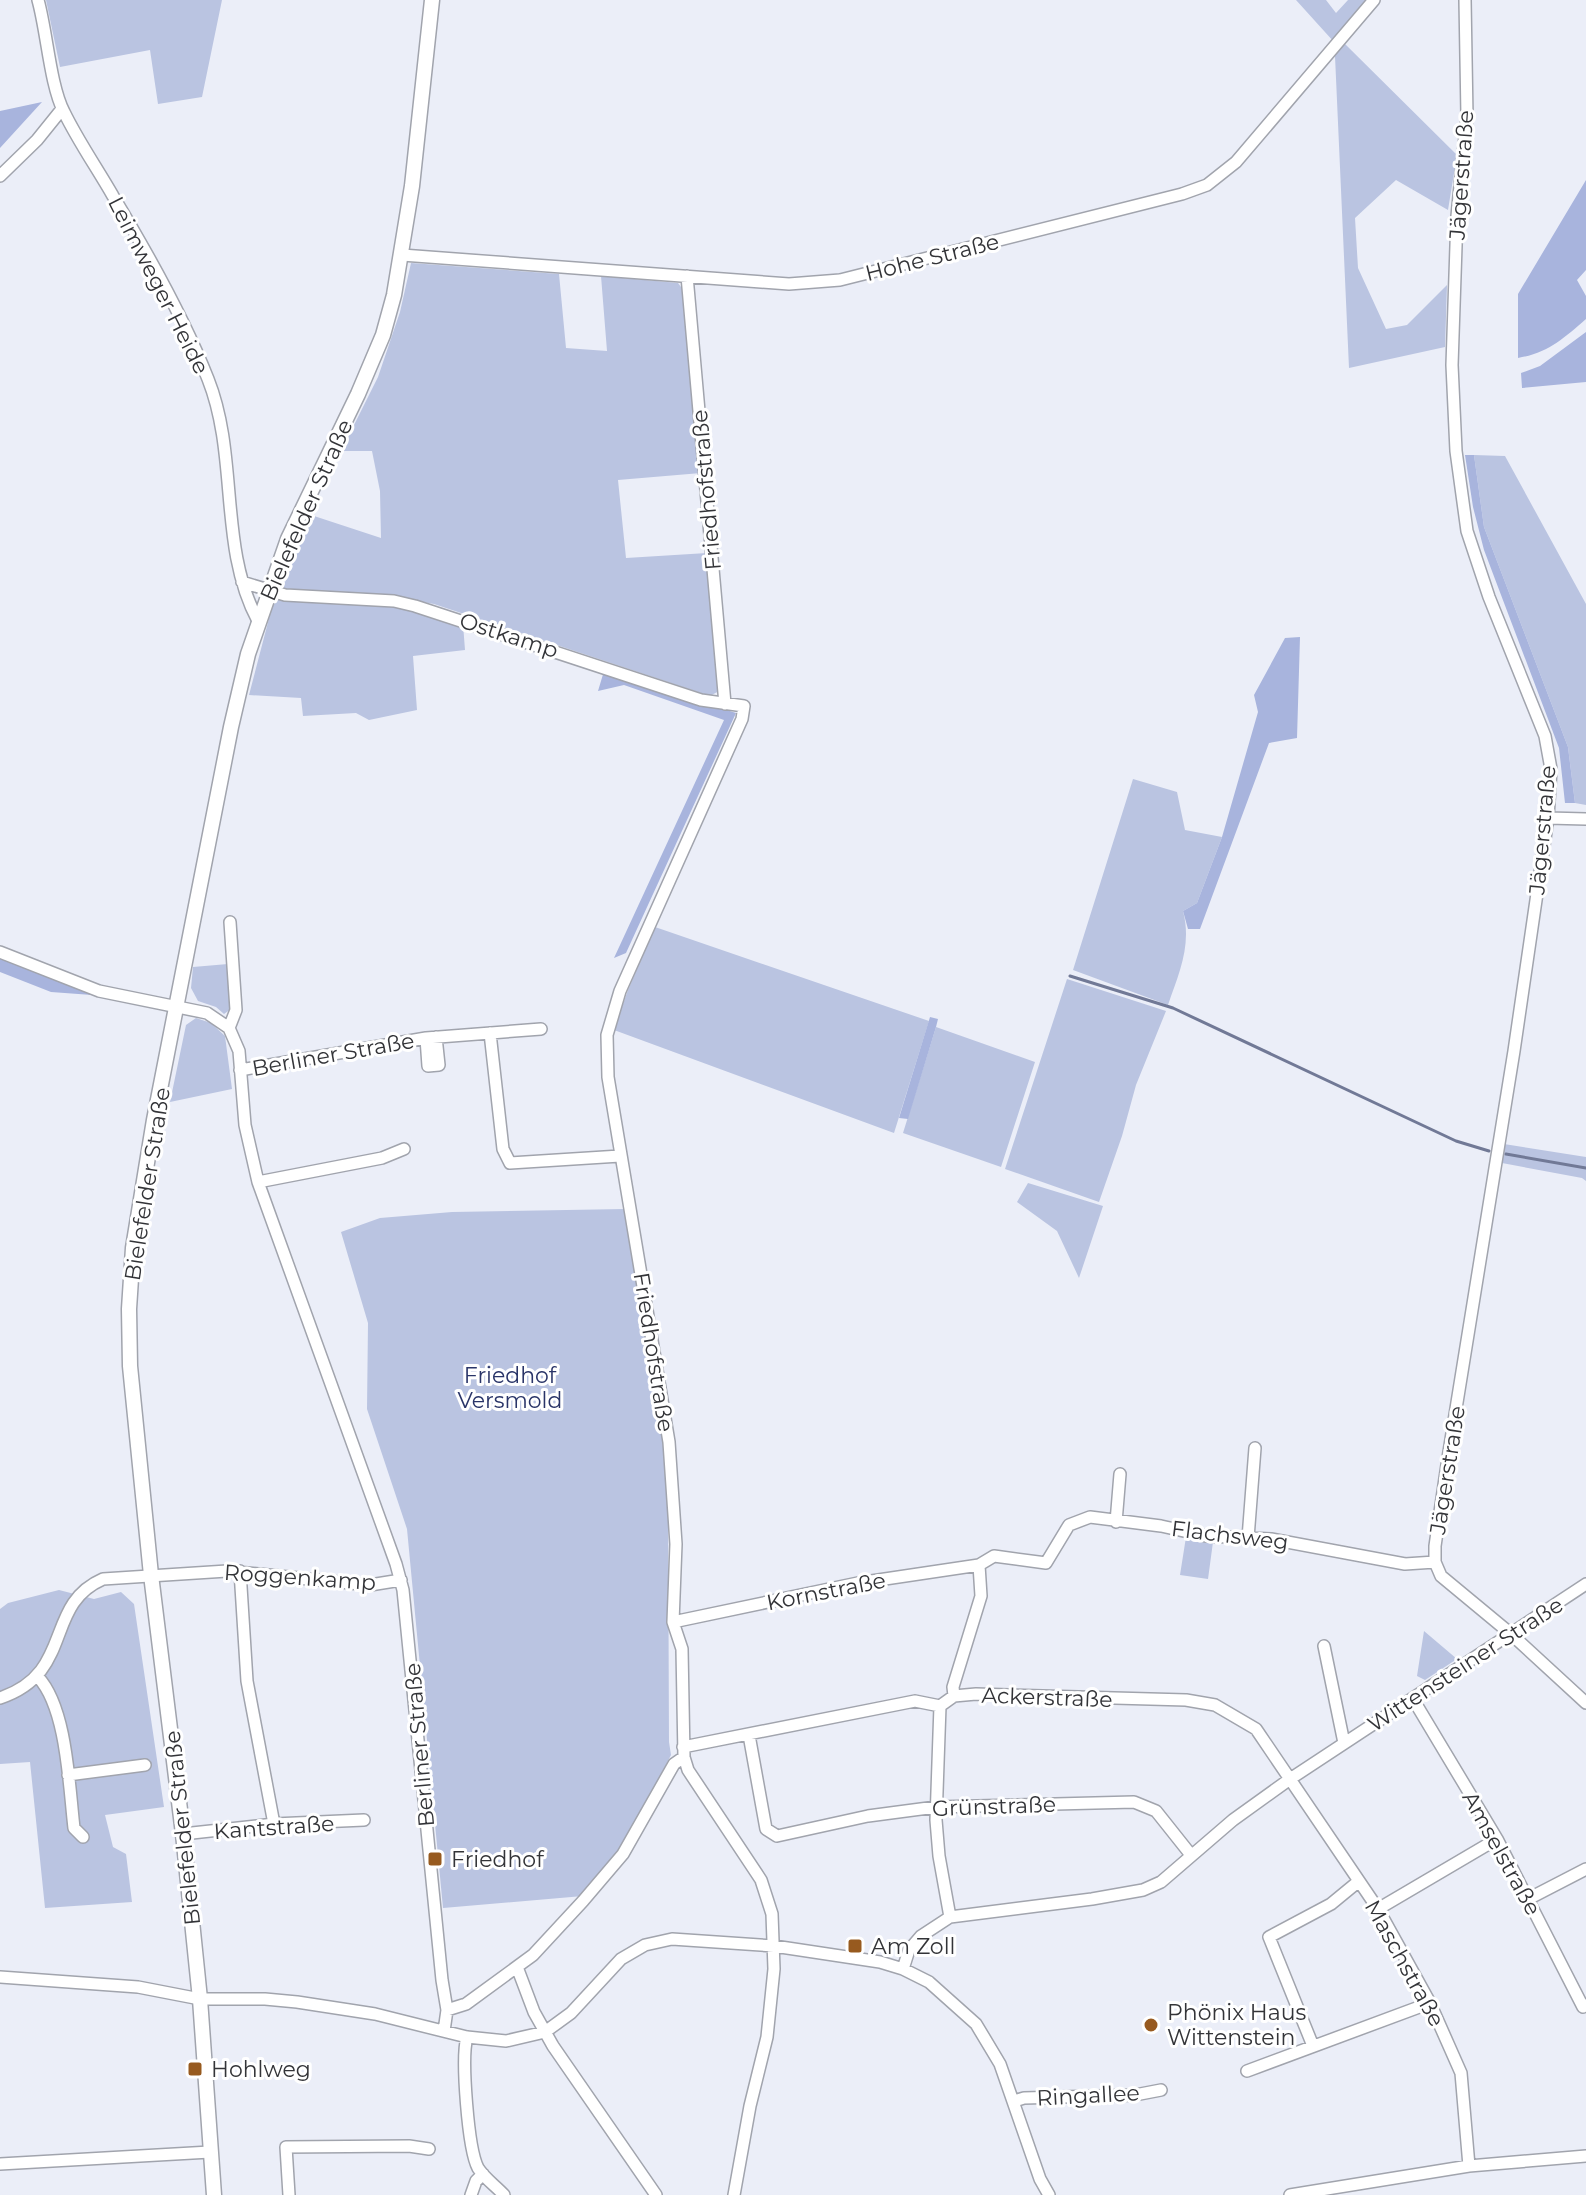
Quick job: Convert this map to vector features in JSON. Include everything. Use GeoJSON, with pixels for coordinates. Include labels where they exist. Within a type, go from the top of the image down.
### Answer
{"type":"FeatureCollection","features":[{"type":"Feature","properties":{"kind":"main road","name":"Bielefelder Straße"},"geometry":{"type":"LineString","coordinates":[[214,2195],[200,1999],[130,1366],[129,1309],[133,1248],[154,1120],[248,654],[288,539],[383,335],[402,255],[432,0]]}},
{"type":"Feature","properties":{"kind":"street","name":"Leimweger Heide"},"geometry":{"type":"LineString","coordinates":[[38,0],[62,109],[172,303],[209,381],[218,413],[234,546],[242,582],[258,621]]}},
{"type":"Feature","properties":{"kind":"street","name":"Hohe Straße"},"geometry":{"type":"LineString","coordinates":[[402,255],[789,284],[840,280],[1182,194],[1207,185],[1236,162],[1374,0]]}},
{"type":"Feature","properties":{"kind":"street","name":"Jägerstraße"},"geometry":{"type":"LineString","coordinates":[[1465,0],[1467,116],[1457,216],[1452,365],[1456,451],[1467,531],[1489,597],[1545,736],[1551,769],[1548,818],[1514,1051],[1448,1458],[1435,1562],[1441,1576],[1511,1634],[1586,1703]]}},
{"type":"Feature","properties":{"kind":"street"},"geometry":{"type":"LineString","coordinates":[[0,176],[37,140],[62,109]]}},
{"type":"Feature","properties":{"kind":"street","name":"Friedhofstraße"},"geometry":{"type":"LineString","coordinates":[[687,276],[725,704]]}},
{"type":"Feature","properties":{"kind":"street"},"geometry":{"type":"LineString","coordinates":[[242,582],[268,590]]}},
{"type":"Feature","properties":{"kind":"street","name":"Ostkamp"},"geometry":{"type":"LineString","coordinates":[[268,590],[285,595],[394,601],[415,606],[701,700],[744,706]]}},
{"type":"Feature","properties":{"kind":"street","name":"Friedhofstraße"},"geometry":{"type":"LineString","coordinates":[[683,1752],[682,1649],[673,1622],[676,1544],[669,1442],[620,1156],[607,1064],[607,1035],[613,1011],[742,719],[744,706]]}},
{"type":"Feature","properties":{"kind":"street"},"geometry":{"type":"LineString","coordinates":[[1548,818],[1586,819]]}},
{"type":"Feature","properties":{"kind":"street","name":"Berliner Straße"},"geometry":{"type":"LineString","coordinates":[[230,922],[236,1010],[229,1028],[239,1051],[245,1125],[258,1182],[401,1580],[447,2010],[444,2031]]}},
{"type":"Feature","properties":{"kind":"street"},"geometry":{"type":"LineString","coordinates":[[0,952],[99,991],[207,1013],[229,1028]]}},
{"type":"Feature","properties":{"kind":"street","name":"Berliner Straße"},"geometry":{"type":"LineString","coordinates":[[240,1070],[431,1038],[541,1029]]}},
{"type":"Feature","properties":{"kind":"street"},"geometry":{"type":"LineString","coordinates":[[490,1033],[503,1149],[510,1163],[620,1156]]}},
{"type":"Feature","properties":{"kind":"street"},"geometry":{"type":"LineString","coordinates":[[258,1182],[382,1158],[404,1149]]}},
{"type":"Feature","properties":{"kind":"street"},"geometry":{"type":"LineString","coordinates":[[1248,1538],[1255,1448]]}},
{"type":"Feature","properties":{"kind":"street"},"geometry":{"type":"LineString","coordinates":[[1116,1522],[1120,1474]]}},
{"type":"Feature","properties":{"kind":"street","name":"Flachsweg"},"geometry":{"type":"LineString","coordinates":[[979,1565],[994,1556],[1046,1563],[1069,1525],[1090,1517],[1161,1526],[1206,1536],[1271,1539],[1405,1564],[1435,1562]]}},
{"type":"Feature","properties":{"kind":"street"},"geometry":{"type":"LineString","coordinates":[[954,1696],[953,1687],[981,1596],[979,1565]]}},
{"type":"Feature","properties":{"kind":"street","name":"Kornstraße"},"geometry":{"type":"LineString","coordinates":[[673,1622],[858,1583],[979,1565]]}},
{"type":"Feature","properties":{"kind":"street"},"geometry":{"type":"LineString","coordinates":[[240,1571],[247,1681],[274,1824]]}},
{"type":"Feature","properties":{"kind":"street","name":"Roggenkamp"},"geometry":{"type":"LineString","coordinates":[[38,1677],[57,1643],[76,1597],[90,1584],[103,1579],[240,1571],[370,1585],[401,1580]]}},
{"type":"Feature","properties":{"kind":"street","name":"Wittensteiner Straße"},"geometry":{"type":"LineString","coordinates":[[903,1969],[909,1950],[921,1936],[950,1917],[1092,1899],[1143,1890],[1161,1882],[1233,1820],[1290,1779],[1586,1584]]}},
{"type":"Feature","properties":{"kind":"street","name":"Wittensteiner Straße"},"geometry":{"type":"LineString","coordinates":[[1324,1646],[1344,1743]]}},
{"type":"Feature","properties":{"kind":"street"},"geometry":{"type":"LineString","coordinates":[[0,1698],[38,1677],[47,1687],[57,1706],[74,1828],[83,1837]]}},
{"type":"Feature","properties":{"kind":"street","name":"Ackerstraße"},"geometry":{"type":"LineString","coordinates":[[940,1706],[954,1696],[976,1694],[1186,1700],[1215,1705],[1256,1729],[1290,1779]]}},
{"type":"Feature","properties":{"kind":"street","name":"Amselstraße"},"geometry":{"type":"LineString","coordinates":[[1413,1699],[1497,1839],[1583,2007],[1586,2005]]}},
{"type":"Feature","properties":{"kind":"street"},"geometry":{"type":"LineString","coordinates":[[447,2010],[466,2004],[533,1955],[623,1854],[683,1752],[749,1735],[915,1701],[940,1706],[936,1807],[939,1856],[950,1917]]}},
{"type":"Feature","properties":{"kind":"street","name":"Grünstraße"},"geometry":{"type":"LineString","coordinates":[[749,1735],[766,1829],[777,1836],[868,1816],[936,1807],[1134,1802],[1156,1811],[1191,1855]]}},
{"type":"Feature","properties":{"kind":"street"},"geometry":{"type":"LineString","coordinates":[[683,1752],[688,1770],[761,1880],[772,1914],[774,1946],[767,2037],[750,2106],[734,2195]]}},
{"type":"Feature","properties":{"kind":"street"},"geometry":{"type":"LineString","coordinates":[[68,1775],[145,1765]]}},
{"type":"Feature","properties":{"kind":"street","name":"Maschstraße"},"geometry":{"type":"LineString","coordinates":[[1290,1779],[1378,1909],[1430,2003],[1461,2073],[1469,2166]]}},
{"type":"Feature","properties":{"kind":"street","name":"Kantstraße"},"geometry":{"type":"LineString","coordinates":[[183,1834],[274,1824],[364,1820]]}},
{"type":"Feature","properties":{"kind":"street"},"geometry":{"type":"LineString","coordinates":[[1378,1909],[1497,1839]]}},
{"type":"Feature","properties":{"kind":"street"},"geometry":{"type":"LineString","coordinates":[[1528,1899],[1586,1869]]}},
{"type":"Feature","properties":{"kind":"street"},"geometry":{"type":"LineString","coordinates":[[1313,2046],[1269,1937],[1331,1904],[1359,1881]]}},
{"type":"Feature","properties":{"kind":"street"},"geometry":{"type":"LineString","coordinates":[[0,1977],[138,1987],[200,1999],[297,2002],[375,2014],[467,2037],[506,2041],[545,2032],[571,2013],[621,1959],[645,1945],[672,1939],[774,1946]]}},
{"type":"Feature","properties":{"kind":"street","name":"Ringallee"},"geometry":{"type":"LineString","coordinates":[[774,1946],[835,1954],[903,1969],[929,1982],[976,2024],[990,2043],[1014,2101],[1040,2179],[1049,2195]]}},
{"type":"Feature","properties":{"kind":"street"},"geometry":{"type":"LineString","coordinates":[[517,1967],[545,2032],[656,2195]]}},
{"type":"Feature","properties":{"kind":"street"},"geometry":{"type":"LineString","coordinates":[[1247,2071],[1430,2003]]}},
{"type":"Feature","properties":{"kind":"street"},"geometry":{"type":"LineString","coordinates":[[467,2037],[464,2065],[474,2157],[483,2174],[504,2195]]}},
{"type":"Feature","properties":{"kind":"street","name":"Ringallee"},"geometry":{"type":"LineString","coordinates":[[1014,2101],[1024,2098],[1135,2095],[1161,2090]]}},
{"type":"Feature","properties":{"kind":"street"},"geometry":{"type":"LineString","coordinates":[[289,2195],[286,2147],[409,2146],[429,2149]]}},
{"type":"Feature","properties":{"kind":"street"},"geometry":{"type":"LineString","coordinates":[[0,2164],[210,2152]]}},
{"type":"Feature","properties":{"kind":"street"},"geometry":{"type":"LineString","coordinates":[[1290,2195],[1469,2166],[1586,2156]]}},
{"type":"Feature","properties":{"kind":"street"},"geometry":{"type":"LineString","coordinates":[[471,2195],[476,2181],[483,2174]]}},
{"type":"Feature","properties":{"kind":"green space"},"geometry":{"type":"Polygon","coordinates":[[[46,0],[222,0],[202,97],[158,104],[150,50],[60,67],[46,0]]]}},
{"type":"Feature","properties":{"kind":"green space"},"geometry":{"type":"Polygon","coordinates":[[[1296,0],[1326,0],[1336,13],[1348,0],[1369,0],[1334,42],[1296,0]]]}},
{"type":"Feature","properties":{"kind":"green space"},"geometry":{"type":"Polygon","coordinates":[[[1344,43],[1457,155],[1448,210],[1396,180],[1355,218],[1358,268],[1386,329],[1407,325],[1447,285],[1445,347],[1349,368],[1335,56],[1344,43]]]}},
{"type":"Feature","properties":{"kind":"green space"},"geometry":{"type":"Polygon","coordinates":[[[411,263],[559,274],[566,348],[607,351],[601,276],[678,283],[684,291],[701,473],[618,480],[626,558],[707,553],[719,691],[710,696],[434,604],[389,596],[282,590],[311,515],[381,538],[380,491],[372,451],[341,451],[378,377],[400,312],[411,263]]]}},
{"type":"Feature","properties":{"kind":"green space"},"geometry":{"type":"Polygon","coordinates":[[[1474,455],[1505,456],[1586,604],[1586,805],[1575,803],[1568,747],[1484,527],[1474,455]]]}},
{"type":"Feature","properties":{"kind":"green space"},"geometry":{"type":"Polygon","coordinates":[[[278,599],[390,605],[463,624],[465,650],[413,656],[417,710],[369,720],[356,713],[303,716],[301,698],[249,695],[272,607],[278,599]]]}},
{"type":"Feature","properties":{"kind":"green space"},"geometry":{"type":"Polygon","coordinates":[[[1133,779],[1177,792],[1185,830],[1222,837],[1197,903],[1183,911],[1185,947],[1168,1005],[1073,970],[1133,779]]]}},
{"type":"Feature","properties":{"kind":"green space"},"geometry":{"type":"Polygon","coordinates":[[[655,927],[929,1021],[894,1133],[614,1030],[655,927]]]}},
{"type":"Feature","properties":{"kind":"green space"},"geometry":{"type":"Polygon","coordinates":[[[228,964],[231,1009],[224,1014],[216,1007],[198,1001],[191,988],[193,967],[228,964]]]}},
{"type":"Feature","properties":{"kind":"green space"},"geometry":{"type":"Polygon","coordinates":[[[1067,979],[1166,1011],[1136,1085],[1099,1202],[1005,1169],[1067,979]]]}},
{"type":"Feature","properties":{"kind":"green space"},"geometry":{"type":"Polygon","coordinates":[[[196,1018],[211,1023],[225,1036],[232,1089],[170,1102],[186,1025],[196,1018]]]}},
{"type":"Feature","properties":{"kind":"green space"},"geometry":{"type":"Polygon","coordinates":[[[936,1027],[1035,1062],[1001,1167],[903,1133],[936,1027]]]}},
{"type":"Feature","properties":{"kind":"green space"},"geometry":{"type":"Polygon","coordinates":[[[1504,1144],[1586,1157],[1586,1181],[1502,1163],[1504,1144]]]}},
{"type":"Feature","properties":{"kind":"green space"},"geometry":{"type":"Polygon","coordinates":[[[1028,1183],[1103,1206],[1079,1278],[1057,1231],[1017,1202],[1028,1183]]]}},
{"type":"Feature","properties":{"kind":"green space","name":"Friedhof Versmold"},"geometry":{"type":"Polygon","coordinates":[[[625,1209],[665,1445],[671,1755],[627,1840],[583,1896],[443,1908],[407,1529],[367,1409],[368,1323],[341,1232],[380,1218],[452,1212],[625,1209]]]}},
{"type":"Feature","properties":{"kind":"green space"},"geometry":{"type":"Polygon","coordinates":[[[1186,1537],[1213,1542],[1208,1579],[1180,1575],[1186,1537]]]}},
{"type":"Feature","properties":{"kind":"green space"},"geometry":{"type":"Polygon","coordinates":[[[59,1590],[94,1599],[121,1592],[134,1604],[164,1807],[105,1815],[113,1847],[126,1854],[132,1902],[45,1908],[30,1762],[0,1764],[0,1609],[8,1603],[59,1590]]]}},
{"type":"Feature","properties":{"kind":"green space"},"geometry":{"type":"Polygon","coordinates":[[[1424,1631],[1457,1659],[1425,1680],[1417,1676],[1424,1631]]]}},
{"type":"Feature","properties":{"kind":"shaded area"},"geometry":{"type":"Polygon","coordinates":[[[42,102],[0,148],[0,111],[42,102]]]}},
{"type":"Feature","properties":{"kind":"shaded area"},"geometry":{"type":"Polygon","coordinates":[[[1586,180],[1586,270],[1577,280],[1586,296],[1586,319],[1547,349],[1518,358],[1518,294],[1586,180]]]}},
{"type":"Feature","properties":{"kind":"shaded area"},"geometry":{"type":"Polygon","coordinates":[[[1586,332],[1586,382],[1522,388],[1521,373],[1540,366],[1586,332]]]}},
{"type":"Feature","properties":{"kind":"shaded area"},"geometry":{"type":"Polygon","coordinates":[[[1465,455],[1474,455],[1484,527],[1568,747],[1575,803],[1565,803],[1559,748],[1484,550],[1465,455]]]}},
{"type":"Feature","properties":{"kind":"shaded area"},"geometry":{"type":"Polygon","coordinates":[[[1300,637],[1297,738],[1269,743],[1200,929],[1188,929],[1183,911],[1197,903],[1222,837],[1258,712],[1254,695],[1285,638],[1300,637]]]}},
{"type":"Feature","properties":{"kind":"shaded area"},"geometry":{"type":"Polygon","coordinates":[[[604,671],[736,713],[626,953],[614,958],[724,720],[624,685],[598,691],[604,671]]]}},
{"type":"Feature","properties":{"kind":"shaded area"},"geometry":{"type":"Polygon","coordinates":[[[0,958],[92,995],[51,992],[0,972],[0,958]]]}},
{"type":"Feature","properties":{"kind":"shaded area"},"geometry":{"type":"Polygon","coordinates":[[[930,1017],[938,1019],[908,1119],[899,1118],[930,1017]]]}},
{"type":"Feature","properties":{"kind":"waterway"},"geometry":{"type":"LineString","coordinates":[[1070,976],[1173,1008],[1456,1141],[1489,1151]]}},
{"type":"Feature","properties":{"kind":"waterway"},"geometry":{"type":"LineString","coordinates":[[1506,1154],[1586,1168]]}},
{"type":"Feature","properties":{"kind":"place","name":"Friedhof"},"geometry":{"type":"Point","coordinates":[435,1859]}},
{"type":"Feature","properties":{"kind":"place","name":"Am Zoll"},"geometry":{"type":"Point","coordinates":[855,1946]}},
{"type":"Feature","properties":{"kind":"place","name":"Phönix Haus Wittenstein"},"geometry":{"type":"Point","coordinates":[1151,2025]}},
{"type":"Feature","properties":{"kind":"place","name":"Hohlweg"},"geometry":{"type":"Point","coordinates":[195,2069]}}]}
